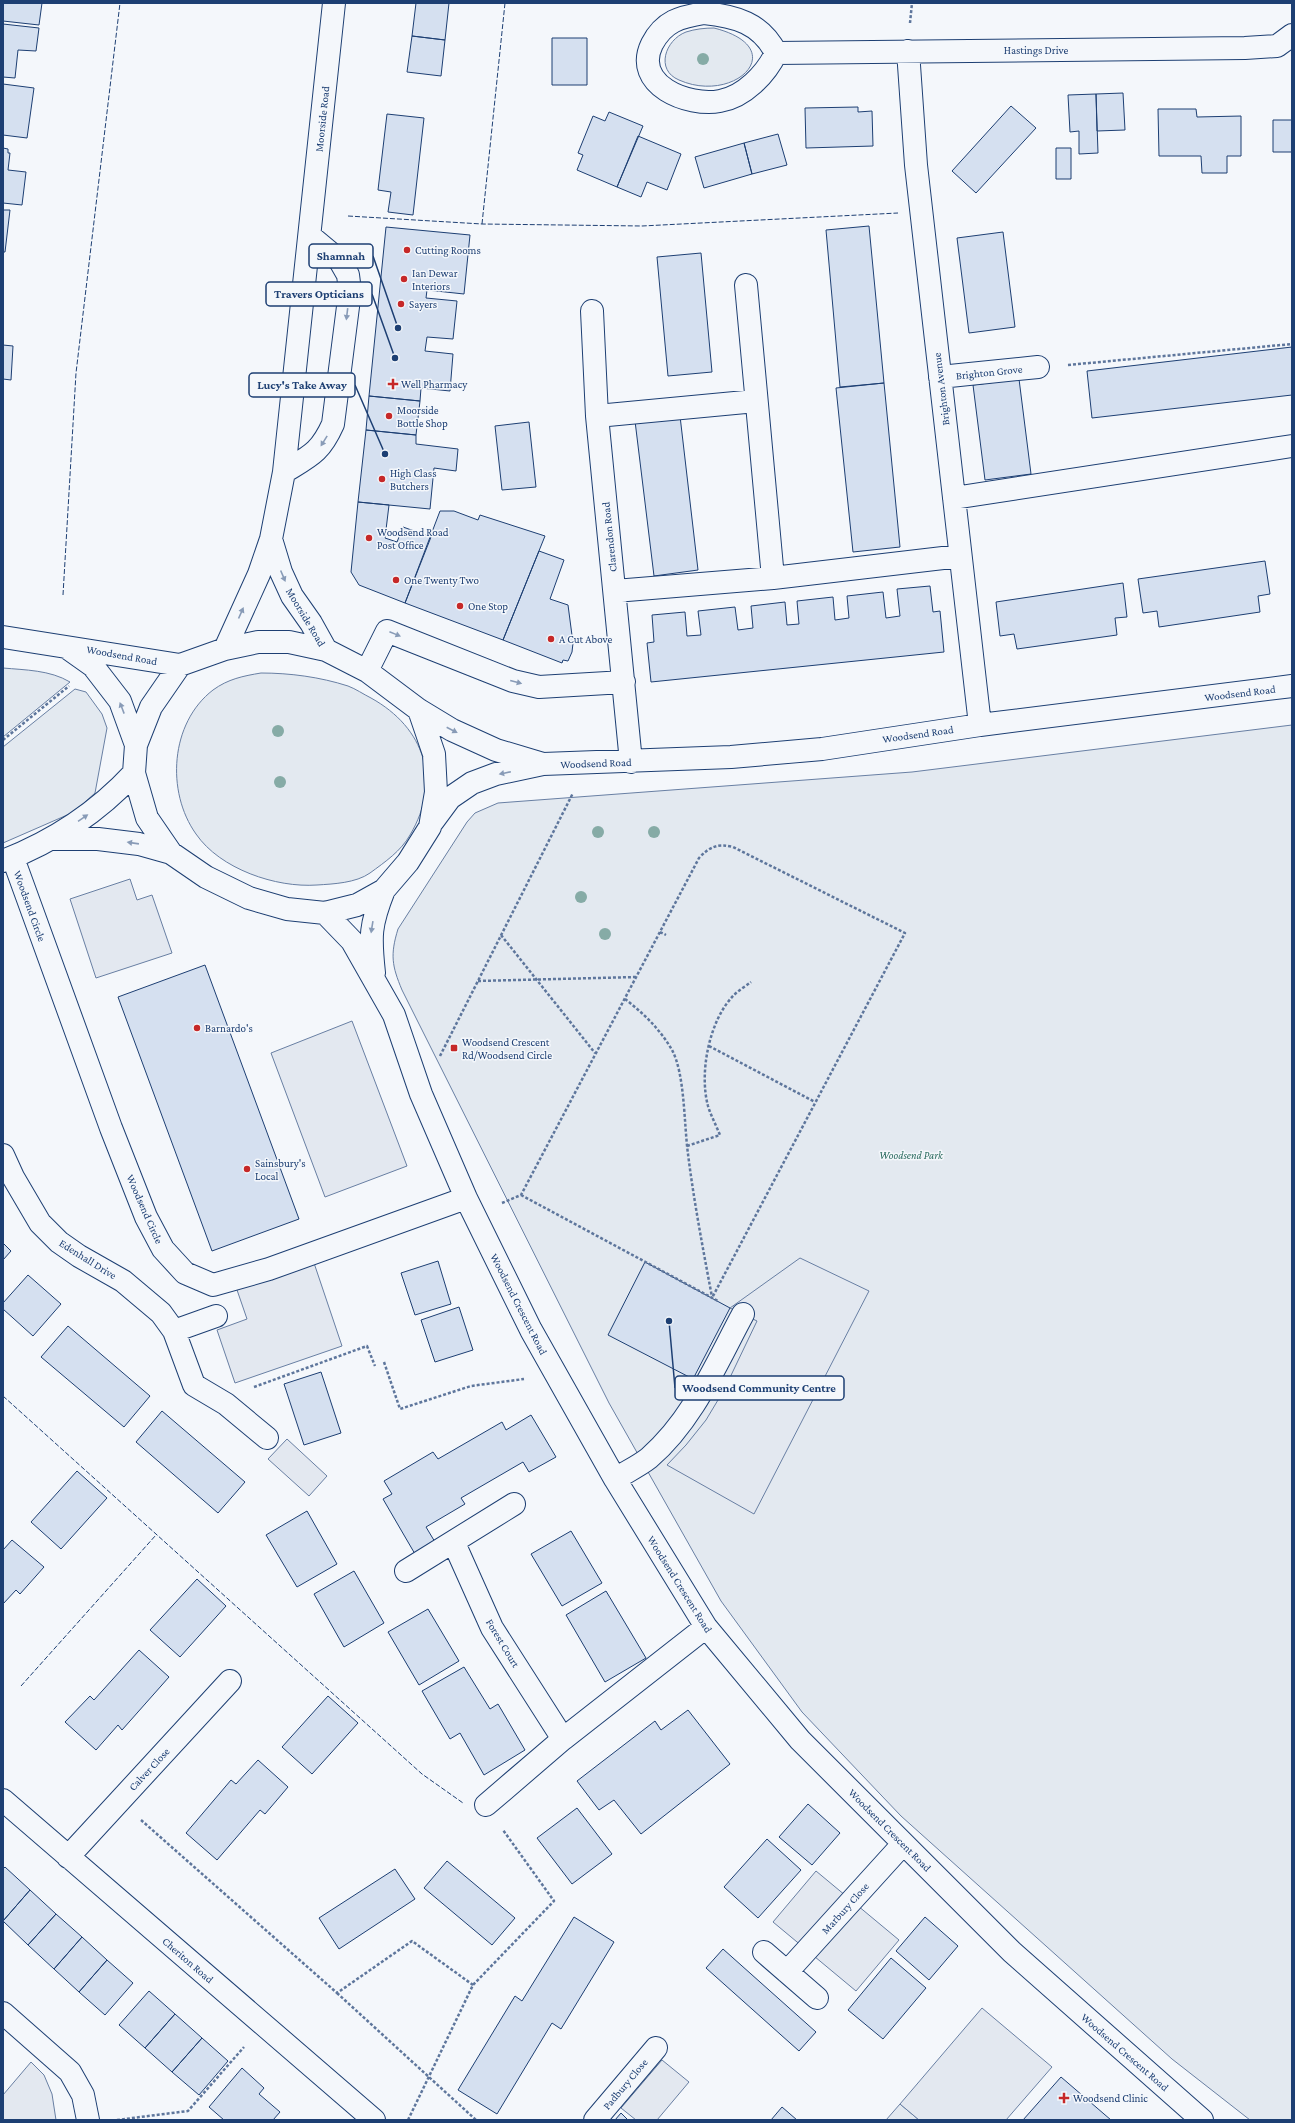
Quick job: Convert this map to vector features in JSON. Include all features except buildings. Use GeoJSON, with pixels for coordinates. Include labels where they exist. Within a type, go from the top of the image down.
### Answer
{"type":"FeatureCollection","features":[{"type":"Feature","properties":{"kind":"street","name":"Moorside Road"},"geometry":{"type":"LineString","coordinates":[[225,648],[258,574],[270,539],[284,472],[334,3]]}},
{"type":"Feature","properties":{"kind":"street"},"geometry":{"type":"LineString","coordinates":[[704,13],[721,15],[742,21],[757,28],[769,39],[776,53],[771,63],[755,82],[743,91],[721,101],[704,102],[684,99],[658,84],[651,74],[647,61],[650,49],[658,31],[673,21],[704,13]]}},
{"type":"Feature","properties":{"kind":"street","name":"Hastings Drive"},"geometry":{"type":"LineString","coordinates":[[776,53],[1245,48],[1277,46],[1292,34]]}},
{"type":"Feature","properties":{"kind":"street","name":"Brighton Avenue"},"geometry":{"type":"LineString","coordinates":[[908,51],[916,165],[980,726]]}},
{"type":"Feature","properties":{"kind":"street"},"geometry":{"type":"LineString","coordinates":[[284,472],[316,453],[325,442],[333,424],[350,291],[348,275],[340,261],[310,236]]}},
{"type":"Feature","properties":{"kind":"street"},"geometry":{"type":"LineString","coordinates":[[746,285],[773,578]]}},
{"type":"Feature","properties":{"kind":"street","name":"Clarendon Road"},"geometry":{"type":"LineString","coordinates":[[592,311],[597,416],[631,762]]}},
{"type":"Feature","properties":{"kind":"street","name":"Brighton Grove"},"geometry":{"type":"LineString","coordinates":[[940,378],[1038,368]]}},
{"type":"Feature","properties":{"kind":"street"},"geometry":{"type":"LineString","coordinates":[[597,416],[756,401]]}},
{"type":"Feature","properties":{"kind":"street"},"geometry":{"type":"LineString","coordinates":[[954,498],[1292,446]]}},
{"type":"Feature","properties":{"kind":"street","name":"Moorside Road"},"geometry":{"type":"LineString","coordinates":[[270,539],[281,572],[292,596],[311,623],[326,650]]}},
{"type":"Feature","properties":{"kind":"street"},"geometry":{"type":"LineString","coordinates":[[615,591],[773,578],[960,556]]}},
{"type":"Feature","properties":{"kind":"street"},"geometry":{"type":"LineString","coordinates":[[367,671],[387,631],[520,683],[539,687],[624,682]]}},
{"type":"Feature","properties":{"kind":"street","name":"Woodsend Road"},"geometry":{"type":"LineString","coordinates":[[3,637],[62,645],[180,665]]}},
{"type":"Feature","properties":{"kind":"street"},"geometry":{"type":"LineString","coordinates":[[50,839],[98,839],[139,844],[171,853],[206,877],[249,898],[287,909],[325,913],[357,905],[384,890],[408,862],[430,827],[436,792],[434,754],[419,710],[367,671],[326,650],[289,642],[258,642],[225,648],[180,665],[151,707],[136,745],[134,773],[147,818],[171,853]]}},
{"type":"Feature","properties":{"kind":"street","name":"Woodsend Road"},"geometry":{"type":"LineString","coordinates":[[62,645],[93,666],[120,701],[136,745]]}},
{"type":"Feature","properties":{"kind":"street","name":"Woodsend Road"},"geometry":{"type":"LineString","coordinates":[[430,827],[450,798],[472,783],[496,774],[543,764],[588,764],[731,757],[822,749],[980,726],[1292,686]]}},
{"type":"Feature","properties":{"kind":"street","name":"Woodsend Road"},"geometry":{"type":"LineString","coordinates":[[419,710],[464,736],[496,750],[543,764]]}},
{"type":"Feature","properties":{"kind":"street"},"geometry":{"type":"LineString","coordinates":[[8,860],[50,839],[84,818],[116,792],[134,773]]}},
{"type":"Feature","properties":{"kind":"street","name":"Woodsend Circle"},"geometry":{"type":"LineString","coordinates":[[8,860],[146,1217],[163,1249],[185,1273],[213,1285],[470,1206]]}},
{"type":"Feature","properties":{"kind":"street","name":"Woodsend Crescent Road"},"geometry":{"type":"LineString","coordinates":[[375,980],[370,937],[374,915],[384,890]]}},
{"type":"Feature","properties":{"kind":"street","name":"Woodsend Crescent Road"},"geometry":{"type":"LineString","coordinates":[[325,913],[352,942],[394,1015],[421,1094],[470,1206],[531,1330],[614,1479],[706,1627],[800,1740],[903,1844],[1012,1952],[1202,2120]]}},
{"type":"Feature","properties":{"kind":"street","name":"Edenhall Drive"},"geometry":{"type":"LineString","coordinates":[[3,1155],[13,1177],[40,1224],[59,1242],[79,1256],[123,1281],[143,1296],[161,1313],[174,1332],[194,1385],[226,1404]]}},
{"type":"Feature","properties":{"kind":"street"},"geometry":{"type":"LineString","coordinates":[[614,1479],[648,1458],[674,1431],[693,1406],[743,1314]]}},
{"type":"Feature","properties":{"kind":"street"},"geometry":{"type":"LineString","coordinates":[[174,1332],[216,1316]]}},
{"type":"Feature","properties":{"kind":"street"},"geometry":{"type":"LineString","coordinates":[[226,1404],[267,1438]]}},
{"type":"Feature","properties":{"kind":"street"},"geometry":{"type":"LineString","coordinates":[[406,1571],[514,1504]]}},
{"type":"Feature","properties":{"kind":"street","name":"Forest Court"},"geometry":{"type":"LineString","coordinates":[[454,1542],[492,1628],[563,1739]]}},
{"type":"Feature","properties":{"kind":"street"},"geometry":{"type":"LineString","coordinates":[[486,1805],[563,1739],[706,1627]]}},
{"type":"Feature","properties":{"kind":"street","name":"Calver Close"},"geometry":{"type":"LineString","coordinates":[[68,1857],[230,1681]]}},
{"type":"Feature","properties":{"kind":"street","name":"Cheriton Road"},"geometry":{"type":"LineString","coordinates":[[3,1800],[374,2120]]}},
{"type":"Feature","properties":{"kind":"street","name":"Marbury Close"},"geometry":{"type":"LineString","coordinates":[[788,1972],[903,1844]]}},
{"type":"Feature","properties":{"kind":"street"},"geometry":{"type":"LineString","coordinates":[[764,1952],[817,1998]]}},
{"type":"Feature","properties":{"kind":"street"},"geometry":{"type":"LineString","coordinates":[[3,2013],[70,2072],[83,2095],[88,2120]]}},
{"type":"Feature","properties":{"kind":"street","name":"Padbury Close"},"geometry":{"type":"LineString","coordinates":[[595,2120],[656,2048]]}},
{"type":"Feature","properties":{"kind":"path"},"geometry":{"type":"LineString","coordinates":[[1038,368],[1292,344]]}},
{"type":"Feature","properties":{"kind":"path"},"geometry":{"type":"LineString","coordinates":[[3,740],[93,666]]}},
{"type":"Feature","properties":{"kind":"path"},"geometry":{"type":"LineString","coordinates":[[421,1094],[588,764]]}},
{"type":"Feature","properties":{"kind":"path"},"geometry":{"type":"LineString","coordinates":[[520,1195],[699,858],[714,846],[723,844],[733,847],[905,933],[712,1298]]}},
{"type":"Feature","properties":{"kind":"path"},"geometry":{"type":"LineString","coordinates":[[660,932],[666,935]]}},
{"type":"Feature","properties":{"kind":"path"},"geometry":{"type":"LineString","coordinates":[[501,935],[595,1053]]}},
{"type":"Feature","properties":{"kind":"path"},"geometry":{"type":"LineString","coordinates":[[478,981],[636,977]]}},
{"type":"Feature","properties":{"kind":"path"},"geometry":{"type":"LineString","coordinates":[[687,1146],[720,1134],[708,1106],[704,1074],[709,1046],[726,1008],[734,996],[751,982]]}},
{"type":"Feature","properties":{"kind":"path"},"geometry":{"type":"LineString","coordinates":[[625,998],[658,1030],[672,1050],[679,1072],[694,1204],[712,1298]]}},
{"type":"Feature","properties":{"kind":"path"},"geometry":{"type":"LineString","coordinates":[[709,1046],[815,1102]]}},
{"type":"Feature","properties":{"kind":"path"},"geometry":{"type":"LineString","coordinates":[[470,1206],[520,1195],[743,1314]]}},
{"type":"Feature","properties":{"kind":"path"},"geometry":{"type":"LineString","coordinates":[[226,1404],[241,1392],[367,1346],[375,1366]]}},
{"type":"Feature","properties":{"kind":"path"},"geometry":{"type":"LineString","coordinates":[[384,1362],[400,1409],[471,1386],[522,1379],[559,1380]]}},
{"type":"Feature","properties":{"kind":"path"},"geometry":{"type":"LineString","coordinates":[[120,1801],[337,1993],[476,2120]]}},
{"type":"Feature","properties":{"kind":"path"},"geometry":{"type":"LineString","coordinates":[[408,2120],[473,1985],[554,1901],[486,1805]]}},
{"type":"Feature","properties":{"kind":"path"},"geometry":{"type":"LineString","coordinates":[[337,1993],[412,1941],[473,1985]]}},
{"type":"Feature","properties":{"kind":"path"},"geometry":{"type":"LineString","coordinates":[[116,2120],[188,2112],[263,2025]]}},
{"type":"Feature","properties":{"kind":"green space"},"geometry":{"type":"Polygon","coordinates":[[[714,28],[737,37],[750,48],[752,60],[747,71],[736,80],[719,85],[700,86],[679,80],[672,75],[667,69],[665,63],[668,48],[673,41],[686,32],[714,28]]]}},
{"type":"Feature","properties":{"kind":"green space"},"geometry":{"type":"Polygon","coordinates":[[[3,668],[46,673],[70,682],[3,737],[3,668]]]}},
{"type":"Feature","properties":{"kind":"green space"},"geometry":{"type":"Polygon","coordinates":[[[261,673],[305,676],[327,680],[351,687],[389,710],[404,724],[416,740],[423,758],[426,776],[425,795],[420,815],[410,835],[402,846],[370,873],[358,879],[317,885],[284,883],[250,874],[219,857],[206,846],[196,834],[186,817],[180,798],[177,779],[177,759],[181,739],[188,721],[199,704],[219,686],[236,678],[261,673]]]}},
{"type":"Feature","properties":{"kind":"green space"},"geometry":{"type":"Polygon","coordinates":[[[75,689],[86,692],[102,714],[107,728],[95,793],[74,812],[3,843],[3,747],[75,689]]]}},
{"type":"Feature","properties":{"kind":"green space","name":"Woodsend Park"},"geometry":{"type":"Polygon","coordinates":[[[1292,725],[1292,2120],[1250,2120],[1172,2059],[901,1816],[802,1712],[721,1601],[609,1403],[402,990],[394,967],[393,953],[398,929],[467,822],[475,813],[498,803],[912,772],[1292,725]]]}},
{"type":"Feature","properties":{"kind":"green space"},"geometry":{"type":"Polygon","coordinates":[[[900,2104],[919,2120],[886,2120],[900,2104]]]}},
{"type":"Feature","properties":{"kind":"shaded area"},"geometry":{"type":"Polygon","coordinates":[[[130,879],[137,900],[152,895],[172,953],[96,978],[70,899],[130,879]]]}},
{"type":"Feature","properties":{"kind":"shaded area"},"geometry":{"type":"Polygon","coordinates":[[[352,1021],[407,1166],[325,1197],[271,1053],[352,1021]]]}},
{"type":"Feature","properties":{"kind":"shaded area"},"geometry":{"type":"Polygon","coordinates":[[[800,1258],[869,1291],[754,1514],[667,1465],[686,1445],[706,1420],[724,1390],[757,1321],[730,1308],[800,1258]]]}},
{"type":"Feature","properties":{"kind":"shaded area"},"geometry":{"type":"Polygon","coordinates":[[[313,1260],[342,1346],[235,1383],[217,1330],[247,1319],[236,1287],[313,1260]]]}},
{"type":"Feature","properties":{"kind":"shaded area"},"geometry":{"type":"Polygon","coordinates":[[[287,1439],[327,1476],[309,1496],[268,1459],[287,1439]]]}},
{"type":"Feature","properties":{"kind":"shaded area"},"geometry":{"type":"Polygon","coordinates":[[[816,1871],[899,1940],[856,1991],[773,1922],[816,1871]]]}},
{"type":"Feature","properties":{"kind":"shaded area"},"geometry":{"type":"Polygon","coordinates":[[[982,2008],[1052,2067],[1006,2120],[919,2120],[900,2104],[982,2008]]]}},
{"type":"Feature","properties":{"kind":"shaded area"},"geometry":{"type":"Polygon","coordinates":[[[662,2060],[689,2082],[657,2120],[636,2120],[621,2108],[662,2060]]]}},
{"type":"Feature","properties":{"kind":"shaded area"},"geometry":{"type":"Polygon","coordinates":[[[31,2062],[44,2075],[52,2094],[56,2120],[3,2120],[3,2095],[31,2062]]]}},
{"type":"Feature","properties":{"kind":"fence"},"geometry":{"type":"LineString","coordinates":[[63,595],[76,373],[120,3]]}},
{"type":"Feature","properties":{"kind":"fence"},"geometry":{"type":"LineString","coordinates":[[482,224],[505,3]]}},
{"type":"Feature","properties":{"kind":"fence"},"geometry":{"type":"LineString","coordinates":[[348,216],[482,224],[642,226],[898,213]]}},
{"type":"Feature","properties":{"kind":"fence"},"geometry":{"type":"LineString","coordinates":[[3,1396],[422,1774],[463,1803]]}},
{"type":"Feature","properties":{"kind":"fence"},"geometry":{"type":"LineString","coordinates":[[21,1686],[156,1535]]}},
{"type":"Feature","properties":{"kind":"place","name":"Cutting Rooms"},"geometry":{"type":"Point","coordinates":[407,250]}},
{"type":"Feature","properties":{"kind":"place","name":"Ian Dewar Interiors"},"geometry":{"type":"Point","coordinates":[404,279]}},
{"type":"Feature","properties":{"kind":"place","name":"Sayers"},"geometry":{"type":"Point","coordinates":[401,304]}},
{"type":"Feature","properties":{"kind":"place","name":"Shamnah"},"geometry":{"type":"Point","coordinates":[398,328]}},
{"type":"Feature","properties":{"kind":"place","name":"Travers Opticians"},"geometry":{"type":"Point","coordinates":[395,358]}},
{"type":"Feature","properties":{"kind":"place","name":"Well Pharmacy"},"geometry":{"type":"Point","coordinates":[393,384]}},
{"type":"Feature","properties":{"kind":"place","name":"Moorside Bottle Shop"},"geometry":{"type":"Point","coordinates":[389,416]}},
{"type":"Feature","properties":{"kind":"place","name":"Lucy's Take Away"},"geometry":{"type":"Point","coordinates":[385,454]}},
{"type":"Feature","properties":{"kind":"place","name":"High Class Butchers"},"geometry":{"type":"Point","coordinates":[382,479]}},
{"type":"Feature","properties":{"kind":"place","name":"Woodsend Road Post Office"},"geometry":{"type":"Point","coordinates":[369,538]}},
{"type":"Feature","properties":{"kind":"place","name":"One Twenty Two"},"geometry":{"type":"Point","coordinates":[396,580]}},
{"type":"Feature","properties":{"kind":"place","name":"One Stop"},"geometry":{"type":"Point","coordinates":[460,606]}},
{"type":"Feature","properties":{"kind":"place","name":"A Cut Above"},"geometry":{"type":"Point","coordinates":[551,639]}},
{"type":"Feature","properties":{"kind":"place","name":"Barnardo's"},"geometry":{"type":"Point","coordinates":[197,1028]}},
{"type":"Feature","properties":{"kind":"place","name":"Woodsend Crescent Rd/Woodsend Circle"},"geometry":{"type":"Point","coordinates":[454,1048]}},
{"type":"Feature","properties":{"kind":"place","name":"Sainsbury's Local"},"geometry":{"type":"Point","coordinates":[247,1169]}},
{"type":"Feature","properties":{"kind":"place","name":"Woodsend Community Centre"},"geometry":{"type":"Point","coordinates":[669,1321]}},
{"type":"Feature","properties":{"kind":"place","name":"Woodsend Clinic"},"geometry":{"type":"Point","coordinates":[1064,2098]}}]}
